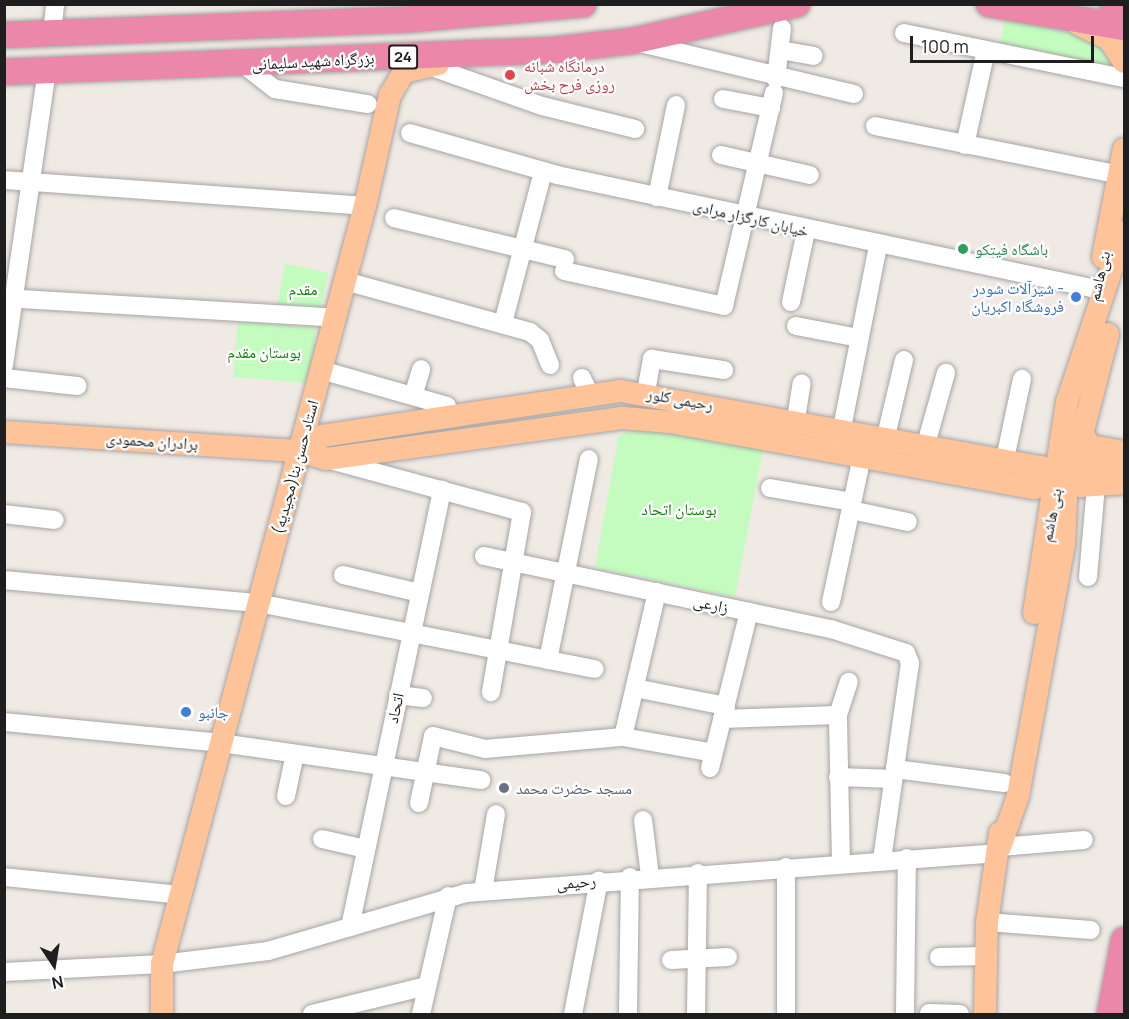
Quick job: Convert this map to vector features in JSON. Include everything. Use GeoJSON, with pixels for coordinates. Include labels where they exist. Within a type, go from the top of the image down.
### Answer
{"type":"FeatureCollection","features":[{"type":"Feature","properties":{"kind":"highway"},"geometry":{"type":"LineString","coordinates":[[4,35],[583,4]]}},
{"type":"Feature","properties":{"kind":"highway","name":"بزرگراه شهید سلیمانی"},"geometry":{"type":"LineString","coordinates":[[4,72],[244,65],[555,51],[632,41],[797,4]]}},
{"type":"Feature","properties":{"kind":"highway"},"geometry":{"type":"LineString","coordinates":[[989,4],[1125,27]]}},
{"type":"Feature","properties":{"kind":"highway"},"geometry":{"type":"LineString","coordinates":[[1113,4],[1125,6]]}},
{"type":"Feature","properties":{"kind":"highway"},"geometry":{"type":"LineString","coordinates":[[1110,1014],[1125,940]]}},
{"type":"Feature","properties":{"kind":"main road"},"geometry":{"type":"LineString","coordinates":[[1043,12],[1101,34],[1125,62]]}},
{"type":"Feature","properties":{"kind":"main road","name":"استاد حسن بنا(مجیدیه)"},"geometry":{"type":"LineString","coordinates":[[162,1014],[162,964],[336,318],[392,87],[404,72],[426,65],[555,51]]}},
{"type":"Feature","properties":{"kind":"main road","name":"بنی‌هاشم"},"geometry":{"type":"LineString","coordinates":[[1067,402],[1096,289],[1125,149]]}},
{"type":"Feature","properties":{"kind":"main road"},"geometry":{"type":"LineString","coordinates":[[1057,480],[1067,402],[1093,337],[1125,232]]}},
{"type":"Feature","properties":{"kind":"main road"},"geometry":{"type":"LineString","coordinates":[[1057,480],[1076,458],[1080,429],[1125,280]]}},
{"type":"Feature","properties":{"kind":"main road"},"geometry":{"type":"LineString","coordinates":[[586,386],[596,421]]}},
{"type":"Feature","properties":{"kind":"main road","name":"رحیمی کلور"},"geometry":{"type":"LineString","coordinates":[[300,451],[322,436],[586,386],[646,392],[1005,459],[1041,467],[1057,480]]}},
{"type":"Feature","properties":{"kind":"main road"},"geometry":{"type":"LineString","coordinates":[[326,459],[596,421],[670,422],[1034,488],[1084,468],[1125,465]]}},
{"type":"Feature","properties":{"kind":"main road"},"geometry":{"type":"LineString","coordinates":[[1080,429],[1090,446],[1125,452]]}},
{"type":"Feature","properties":{"kind":"main road","name":"برادران محمودی"},"geometry":{"type":"LineString","coordinates":[[4,432],[300,451],[326,459]]}},
{"type":"Feature","properties":{"kind":"main road"},"geometry":{"type":"LineString","coordinates":[[1057,480],[1096,485],[1125,483]]}},
{"type":"Feature","properties":{"kind":"main road","name":"بنی هاشم"},"geometry":{"type":"LineString","coordinates":[[985,1014],[987,922],[999,850],[1004,783],[1057,480]]}},
{"type":"Feature","properties":{"kind":"main road","name":"بنی هاشم"},"geometry":{"type":"LineString","coordinates":[[999,850],[1018,796],[1064,545],[1066,500],[1057,480]]}},
{"type":"Feature","properties":{"kind":"street"},"geometry":{"type":"LineString","coordinates":[[52,34],[55,4]]}},
{"type":"Feature","properties":{"kind":"street"},"geometry":{"type":"LineString","coordinates":[[394,218],[523,249],[564,265],[724,306],[774,93],[782,28]]}},
{"type":"Feature","properties":{"kind":"street"},"geometry":{"type":"LineString","coordinates":[[904,33],[1125,78]]}},
{"type":"Feature","properties":{"kind":"street"},"geometry":{"type":"LineString","coordinates":[[632,41],[774,93]]}},
{"type":"Feature","properties":{"kind":"street"},"geometry":{"type":"LineString","coordinates":[[780,50],[813,56]]}},
{"type":"Feature","properties":{"kind":"street"},"geometry":{"type":"LineString","coordinates":[[965,145],[986,50]]}},
{"type":"Feature","properties":{"kind":"street"},"geometry":{"type":"LineString","coordinates":[[244,65],[275,89],[368,104]]}},
{"type":"Feature","properties":{"kind":"street"},"geometry":{"type":"LineString","coordinates":[[426,65],[542,106],[635,129]]}},
{"type":"Feature","properties":{"kind":"street"},"geometry":{"type":"LineString","coordinates":[[4,365],[9,298],[47,71]]}},
{"type":"Feature","properties":{"kind":"street"},"geometry":{"type":"LineString","coordinates":[[723,99],[774,93],[854,94]]}},
{"type":"Feature","properties":{"kind":"street"},"geometry":{"type":"LineString","coordinates":[[657,197],[676,105]]}},
{"type":"Feature","properties":{"kind":"street"},"geometry":{"type":"LineString","coordinates":[[875,126],[1120,175]]}},
{"type":"Feature","properties":{"kind":"street","name":"خیابان کارگزار مرادی"},"geometry":{"type":"LineString","coordinates":[[410,133],[543,172],[806,231],[1096,289]]}},
{"type":"Feature","properties":{"kind":"street"},"geometry":{"type":"LineString","coordinates":[[721,155],[810,175]]}},
{"type":"Feature","properties":{"kind":"street"},"geometry":{"type":"LineString","coordinates":[[503,323],[543,172]]}},
{"type":"Feature","properties":{"kind":"street"},"geometry":{"type":"LineString","coordinates":[[4,180],[365,206]]}},
{"type":"Feature","properties":{"kind":"street"},"geometry":{"type":"LineString","coordinates":[[791,302],[806,231]]}},
{"type":"Feature","properties":{"kind":"street"},"geometry":{"type":"LineString","coordinates":[[837,451],[878,246]]}},
{"type":"Feature","properties":{"kind":"street"},"geometry":{"type":"LineString","coordinates":[[345,281],[503,323],[540,340],[550,365]]}},
{"type":"Feature","properties":{"kind":"street"},"geometry":{"type":"LineString","coordinates":[[9,298],[336,318]]}},
{"type":"Feature","properties":{"kind":"street"},"geometry":{"type":"LineString","coordinates":[[795,327],[859,338]]}},
{"type":"Feature","properties":{"kind":"street"},"geometry":{"type":"LineString","coordinates":[[646,392],[652,359],[724,370]]}},
{"type":"Feature","properties":{"kind":"street"},"geometry":{"type":"LineString","coordinates":[[886,436],[904,360]]}},
{"type":"Feature","properties":{"kind":"street"},"geometry":{"type":"LineString","coordinates":[[413,396],[421,369]]}},
{"type":"Feature","properties":{"kind":"street"},"geometry":{"type":"LineString","coordinates":[[321,370],[447,406]]}},
{"type":"Feature","properties":{"kind":"street"},"geometry":{"type":"LineString","coordinates":[[926,444],[945,373]]}},
{"type":"Feature","properties":{"kind":"street"},"geometry":{"type":"LineString","coordinates":[[4,378],[78,386]]}},
{"type":"Feature","properties":{"kind":"street"},"geometry":{"type":"LineString","coordinates":[[1005,459],[1022,380]]}},
{"type":"Feature","properties":{"kind":"street"},"geometry":{"type":"LineString","coordinates":[[796,419],[802,382]]}},
{"type":"Feature","properties":{"kind":"street"},"geometry":{"type":"LineString","coordinates":[[831,602],[862,456]]}},
{"type":"Feature","properties":{"kind":"street"},"geometry":{"type":"LineString","coordinates":[[326,459],[522,512],[491,692]]}},
{"type":"Feature","properties":{"kind":"street"},"geometry":{"type":"LineString","coordinates":[[548,660],[589,459]]}},
{"type":"Feature","properties":{"kind":"street"},"geometry":{"type":"LineString","coordinates":[[1088,577],[1096,485]]}},
{"type":"Feature","properties":{"kind":"street"},"geometry":{"type":"LineString","coordinates":[[770,488],[851,506],[908,522]]}},
{"type":"Feature","properties":{"kind":"street","name":"اتحاد"},"geometry":{"type":"LineString","coordinates":[[350,927],[442,490]]}},
{"type":"Feature","properties":{"kind":"street"},"geometry":{"type":"LineString","coordinates":[[4,514],[55,520]]}},
{"type":"Feature","properties":{"kind":"street","name":"زارعی"},"geometry":{"type":"LineString","coordinates":[[484,556],[749,612],[906,653],[910,663],[894,774]]}},
{"type":"Feature","properties":{"kind":"street"},"geometry":{"type":"LineString","coordinates":[[343,575],[420,593]]}},
{"type":"Feature","properties":{"kind":"street"},"geometry":{"type":"LineString","coordinates":[[4,580],[258,603],[596,669]]}},
{"type":"Feature","properties":{"kind":"street"},"geometry":{"type":"LineString","coordinates":[[623,738],[657,592]]}},
{"type":"Feature","properties":{"kind":"street"},"geometry":{"type":"LineString","coordinates":[[419,803],[433,736],[485,749],[623,738],[712,761],[749,612]]}},
{"type":"Feature","properties":{"kind":"street"},"geometry":{"type":"LineString","coordinates":[[841,863],[838,715],[849,682]]}},
{"type":"Feature","properties":{"kind":"street"},"geometry":{"type":"LineString","coordinates":[[635,688],[724,713],[838,715]]}},
{"type":"Feature","properties":{"kind":"street"},"geometry":{"type":"LineString","coordinates":[[398,695],[423,698]]}},
{"type":"Feature","properties":{"kind":"street"},"geometry":{"type":"LineString","coordinates":[[4,722],[221,743],[481,780]]}},
{"type":"Feature","properties":{"kind":"street"},"geometry":{"type":"LineString","coordinates":[[286,796],[295,754]]}},
{"type":"Feature","properties":{"kind":"street"},"geometry":{"type":"LineString","coordinates":[[838,777],[894,774],[1004,783]]}},
{"type":"Feature","properties":{"kind":"street"},"geometry":{"type":"LineString","coordinates":[[882,860],[894,774]]}},
{"type":"Feature","properties":{"kind":"street"},"geometry":{"type":"LineString","coordinates":[[483,891],[496,814]]}},
{"type":"Feature","properties":{"kind":"street"},"geometry":{"type":"LineString","coordinates":[[644,820],[650,876]]}},
{"type":"Feature","properties":{"kind":"street"},"geometry":{"type":"LineString","coordinates":[[322,839],[366,849]]}},
{"type":"Feature","properties":{"kind":"street","name":"رحیمی"},"geometry":{"type":"LineString","coordinates":[[4,972],[162,964],[268,951],[448,896],[483,891],[630,877],[907,858],[1084,840]]}},
{"type":"Feature","properties":{"kind":"street"},"geometry":{"type":"LineString","coordinates":[[904,1014],[907,858]]}},
{"type":"Feature","properties":{"kind":"street"},"geometry":{"type":"LineString","coordinates":[[786,867],[786,1014]]}},
{"type":"Feature","properties":{"kind":"street"},"geometry":{"type":"LineString","coordinates":[[696,1014],[698,873]]}},
{"type":"Feature","properties":{"kind":"street"},"geometry":{"type":"LineString","coordinates":[[4,877],[181,895]]}},
{"type":"Feature","properties":{"kind":"street"},"geometry":{"type":"LineString","coordinates":[[628,1014],[630,877]]}},
{"type":"Feature","properties":{"kind":"street"},"geometry":{"type":"LineString","coordinates":[[573,1014],[599,880]]}},
{"type":"Feature","properties":{"kind":"street"},"geometry":{"type":"LineString","coordinates":[[421,1014],[448,896]]}},
{"type":"Feature","properties":{"kind":"street"},"geometry":{"type":"LineString","coordinates":[[987,922],[1091,930]]}},
{"type":"Feature","properties":{"kind":"street"},"geometry":{"type":"LineString","coordinates":[[939,957],[986,956]]}},
{"type":"Feature","properties":{"kind":"street"},"geometry":{"type":"LineString","coordinates":[[671,960],[728,957]]}},
{"type":"Feature","properties":{"kind":"street"},"geometry":{"type":"LineString","coordinates":[[312,1014],[427,986]]}},
{"type":"Feature","properties":{"kind":"street"},"geometry":{"type":"LineString","coordinates":[[929,1013],[960,1014]]}},
{"type":"Feature","properties":{"kind":"green space"},"geometry":{"type":"Polygon","coordinates":[[[1006,14],[1087,32],[1123,71],[999,47],[1006,14]]]}},
{"type":"Feature","properties":{"kind":"green space","name":"مقدم"},"geometry":{"type":"Polygon","coordinates":[[[285,264],[328,272],[320,314],[277,305],[285,264]]]}},
{"type":"Feature","properties":{"kind":"green space","name":"بوستان مقدم"},"geometry":{"type":"Polygon","coordinates":[[[238,321],[316,328],[311,384],[233,377],[238,321]]]}},
{"type":"Feature","properties":{"kind":"green space","name":"بوستان اتحاد"},"geometry":{"type":"Polygon","coordinates":[[[631,428],[763,449],[735,597],[595,568],[618,438],[631,428]]]}},
{"type":"Feature","properties":{"kind":"place","name":"درمانگاه شبانه روزی فرح بخش"},"geometry":{"type":"Point","coordinates":[510,75]}},
{"type":"Feature","properties":{"kind":"place","name":"باشگاه فیتکو"},"geometry":{"type":"Point","coordinates":[963,249]}},
{"type":"Feature","properties":{"kind":"place","name":"شیرآلات شودر - فروشگاه اکبریان"},"geometry":{"type":"Point","coordinates":[1076,297]}},
{"type":"Feature","properties":{"kind":"place","name":"جانبو"},"geometry":{"type":"Point","coordinates":[186,712]}},
{"type":"Feature","properties":{"kind":"place","name":"مسجد حضرت محمد"},"geometry":{"type":"Point","coordinates":[504,788]}}]}
